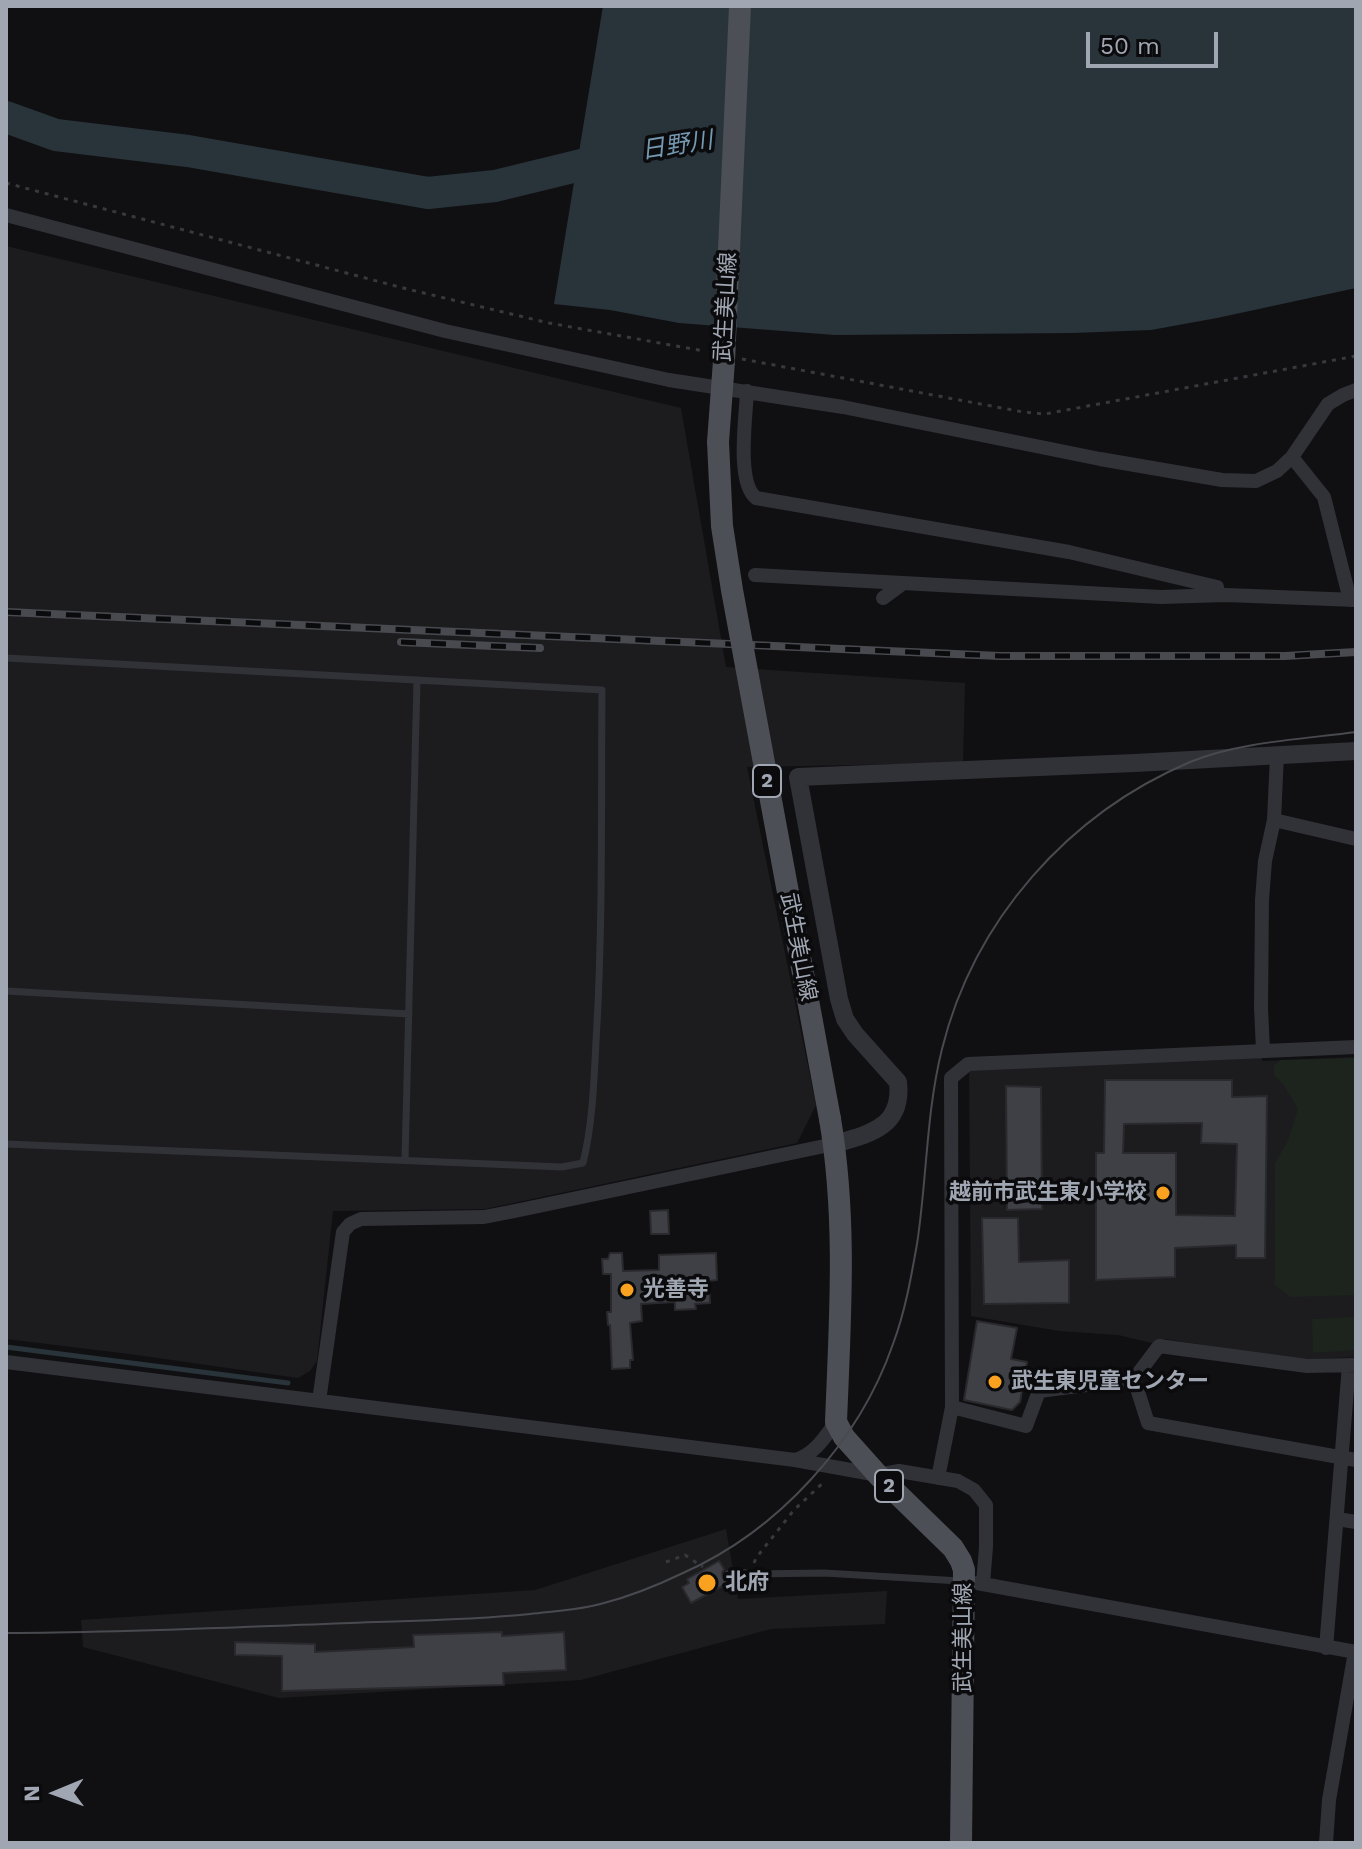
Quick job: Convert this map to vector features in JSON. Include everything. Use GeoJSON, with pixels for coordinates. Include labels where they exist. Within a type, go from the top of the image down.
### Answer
{"type":"FeatureCollection","features":[{"type":"Feature","properties":{"kind":"main road","name":"武生美山線"},"geometry":{"type":"LineString","coordinates":[[740,6],[729,359],[722,388],[718,442],[722,526],[834,1144],[839,1189],[842,1296],[836,1422],[844,1437],[878,1475],[953,1548],[974,1583],[961,1843]]}},
{"type":"Feature","properties":{"kind":"street"},"geometry":{"type":"LineString","coordinates":[[6,215],[445,331],[669,380],[843,407],[1100,459],[1222,480],[1256,481],[1277,471],[1292,457],[1328,404],[1356,390]]}},
{"type":"Feature","properties":{"kind":"street"},"geometry":{"type":"LineString","coordinates":[[747,391],[745,477],[749,493],[756,498],[1099,558],[1217,587],[1218,595]]}},
{"type":"Feature","properties":{"kind":"street"},"geometry":{"type":"LineString","coordinates":[[755,575],[1161,597],[1218,595],[1353,600],[1324,497],[1292,457]]}},
{"type":"Feature","properties":{"kind":"street"},"geometry":{"type":"LineString","coordinates":[[883,598],[902,584]]}},
{"type":"Feature","properties":{"kind":"street"},"geometry":{"type":"LineString","coordinates":[[319,1401],[343,1232],[350,1224],[361,1219],[484,1217],[505,1213],[834,1144],[873,1132],[887,1121],[898,1106],[898,1082],[845,1019],[798,777],[1356,751]]}},
{"type":"Feature","properties":{"kind":"street"},"geometry":{"type":"LineString","coordinates":[[1263,1050],[1262,900],[1265,861],[1274,820],[1277,755]]}},
{"type":"Feature","properties":{"kind":"street"},"geometry":{"type":"LineString","coordinates":[[1274,820],[1356,839]]}},
{"type":"Feature","properties":{"kind":"street"},"geometry":{"type":"LineString","coordinates":[[938,1478],[952,1407],[951,1078],[968,1064],[1356,1047]]}},
{"type":"Feature","properties":{"kind":"street"},"geometry":{"type":"LineString","coordinates":[[952,1407],[1026,1426],[1039,1391],[1134,1379],[1159,1346],[1307,1366],[1352,1365],[1349,1458],[1337,1519],[1326,1648]]}},
{"type":"Feature","properties":{"kind":"street"},"geometry":{"type":"LineString","coordinates":[[6,1362],[795,1460],[878,1475],[899,1471],[958,1481],[974,1490],[986,1505],[986,1547],[974,1583],[1355,1652],[1329,1800],[1326,1843]]}},
{"type":"Feature","properties":{"kind":"street"},"geometry":{"type":"LineString","coordinates":[[1134,1379],[1148,1423],[1349,1458]]}},
{"type":"Feature","properties":{"kind":"street"},"geometry":{"type":"LineString","coordinates":[[795,1460],[802,1459],[823,1440],[836,1422]]}},
{"type":"Feature","properties":{"kind":"street"},"geometry":{"type":"LineString","coordinates":[[1337,1519],[1356,1522]]}},
{"type":"Feature","properties":{"kind":"lane"},"geometry":{"type":"LineString","coordinates":[[6,658],[602,690],[600,971],[593,1106],[583,1163],[562,1167],[6,1144]]}},
{"type":"Feature","properties":{"kind":"lane"},"geometry":{"type":"LineString","coordinates":[[405,1160],[417,680]]}},
{"type":"Feature","properties":{"kind":"lane"},"geometry":{"type":"LineString","coordinates":[[6,991],[409,1014]]}},
{"type":"Feature","properties":{"kind":"lane"},"geometry":{"type":"LineString","coordinates":[[728,1574],[734,1571],[752,1574],[824,1573],[974,1583]]}},
{"type":"Feature","properties":{"kind":"path"},"geometry":{"type":"LineString","coordinates":[[6,183],[407,289],[549,323],[703,351]]}},
{"type":"Feature","properties":{"kind":"path"},"geometry":{"type":"LineString","coordinates":[[729,359],[1045,414],[1356,356]]}},
{"type":"Feature","properties":{"kind":"path"},"geometry":{"type":"LineString","coordinates":[[752,1574],[756,1558],[794,1510],[835,1468]]}},
{"type":"Feature","properties":{"kind":"path"},"geometry":{"type":"LineString","coordinates":[[666,1562],[685,1555],[703,1567]]}},
{"type":"Feature","properties":{"kind":"shaded area"},"geometry":{"type":"Polygon","coordinates":[[[6,246],[681,408],[726,667],[965,683],[963,763],[747,767],[816,1105],[797,1143],[485,1209],[333,1211],[317,1361],[310,1371],[298,1378],[6,1339],[6,246]]]}},
{"type":"Feature","properties":{"kind":"shaded area","name":"越前市武生東小学校"},"geometry":{"type":"Polygon","coordinates":[[[1262,1056],[1262,1061],[1356,1057],[1356,1357],[1301,1360],[1165,1339],[1156,1344],[1118,1335],[1059,1331],[971,1316],[969,1070],[1262,1056]]]}},
{"type":"Feature","properties":{"kind":"shaded area"},"geometry":{"type":"Polygon","coordinates":[[[1356,1058],[1356,1295],[1291,1297],[1275,1285],[1275,1163],[1288,1141],[1298,1109],[1274,1075],[1274,1066],[1280,1060],[1356,1058]]]}},
{"type":"Feature","properties":{"kind":"shaded area"},"geometry":{"type":"Polygon","coordinates":[[[1356,1317],[1356,1350],[1313,1353],[1312,1319],[1356,1317]]]}},
{"type":"Feature","properties":{"kind":"shaded area"},"geometry":{"type":"Polygon","coordinates":[[[726,1529],[738,1599],[887,1591],[885,1624],[771,1629],[581,1680],[279,1698],[83,1647],[81,1620],[535,1590],[726,1529]]]}},
{"type":"Feature","properties":{"kind":"water"},"geometry":{"type":"Polygon","coordinates":[[[603,6],[1356,6],[1356,288],[1151,330],[1073,333],[835,335],[679,323],[610,310],[554,304],[603,6]]]}},
{"type":"Feature","properties":{"kind":"building"},"geometry":{"type":"Polygon","coordinates":[[[1105,1080],[1232,1080],[1232,1097],[1267,1096],[1265,1258],[1236,1258],[1236,1245],[1175,1248],[1175,1277],[1096,1280],[1096,1153],[1104,1153],[1105,1080]],[[1202,1123],[1124,1124],[1123,1153],[1176,1153],[1176,1215],[1235,1216],[1237,1144],[1201,1143],[1202,1123]]]}},
{"type":"Feature","properties":{"kind":"building"},"geometry":{"type":"Polygon","coordinates":[[[1006,1086],[1041,1087],[1042,1209],[1007,1210],[1006,1086]]]}},
{"type":"Feature","properties":{"kind":"building"},"geometry":{"type":"Polygon","coordinates":[[[668,1210],[669,1234],[651,1234],[650,1211],[668,1210]]]}},
{"type":"Feature","properties":{"kind":"building"},"geometry":{"type":"Polygon","coordinates":[[[982,1218],[1018,1218],[1019,1262],[1069,1260],[1069,1303],[984,1304],[982,1218]]]}},
{"type":"Feature","properties":{"kind":"building"},"geometry":{"type":"Polygon","coordinates":[[[610,1253],[622,1253],[623,1271],[659,1270],[659,1255],[716,1253],[717,1280],[709,1281],[710,1303],[695,1304],[696,1309],[675,1310],[675,1302],[641,1304],[642,1321],[630,1323],[633,1360],[630,1360],[630,1368],[612,1369],[607,1312],[611,1312],[611,1274],[603,1274],[602,1259],[608,1259],[610,1253]]]}},
{"type":"Feature","properties":{"kind":"building","name":"武生東児童センター"},"geometry":{"type":"Polygon","coordinates":[[[977,1321],[1017,1328],[1011,1359],[1027,1362],[1020,1402],[1012,1410],[964,1400],[977,1321]]]}},
{"type":"Feature","properties":{"kind":"building"},"geometry":{"type":"Polygon","coordinates":[[[719,1561],[724,1569],[723,1578],[732,1581],[691,1603],[682,1587],[689,1583],[687,1579],[719,1561]]]}},
{"type":"Feature","properties":{"kind":"building"},"geometry":{"type":"Polygon","coordinates":[[[502,1632],[502,1636],[564,1632],[566,1670],[503,1673],[504,1685],[282,1691],[282,1656],[235,1655],[235,1642],[315,1644],[315,1652],[414,1647],[413,1635],[502,1632]]]}},
{"type":"Feature","properties":{"kind":"waterway","name":"日野川"},"geometry":{"type":"LineString","coordinates":[[6,117],[56,135],[188,151],[428,193],[495,186],[618,156]]}},
{"type":"Feature","properties":{"kind":"waterway"},"geometry":{"type":"LineString","coordinates":[[6,1347],[288,1383]]}},
{"type":"Feature","properties":{"kind":"tram line"},"geometry":{"type":"LineString","coordinates":[[6,1633],[453,1619],[577,1609],[634,1594],[664,1582],[718,1555],[751,1533],[811,1480],[837,1448],[878,1380],[893,1344],[917,1244],[933,1097],[942,1049],[957,1002],[977,957],[1002,915],[1032,877],[1066,842],[1104,811],[1146,784],[1190,762],[1229,750],[1356,732]]}},
{"type":"Feature","properties":{"kind":"railway"},"geometry":{"type":"LineString","coordinates":[[6,612],[1000,656],[1285,656],[1356,652]]}},
{"type":"Feature","properties":{"kind":"railway"},"geometry":{"type":"LineString","coordinates":[[401,642],[540,648]]}},
{"type":"Feature","properties":{"kind":"place","name":"越前市武生東小学校"},"geometry":{"type":"Point","coordinates":[1163,1193]}},
{"type":"Feature","properties":{"kind":"place","name":"光善寺"},"geometry":{"type":"Point","coordinates":[627,1290]}},
{"type":"Feature","properties":{"kind":"place","name":"武生東児童センター"},"geometry":{"type":"Point","coordinates":[995,1382]}},
{"type":"Feature","properties":{"kind":"place","name":"北府"},"geometry":{"type":"Point","coordinates":[707,1583]}}]}
